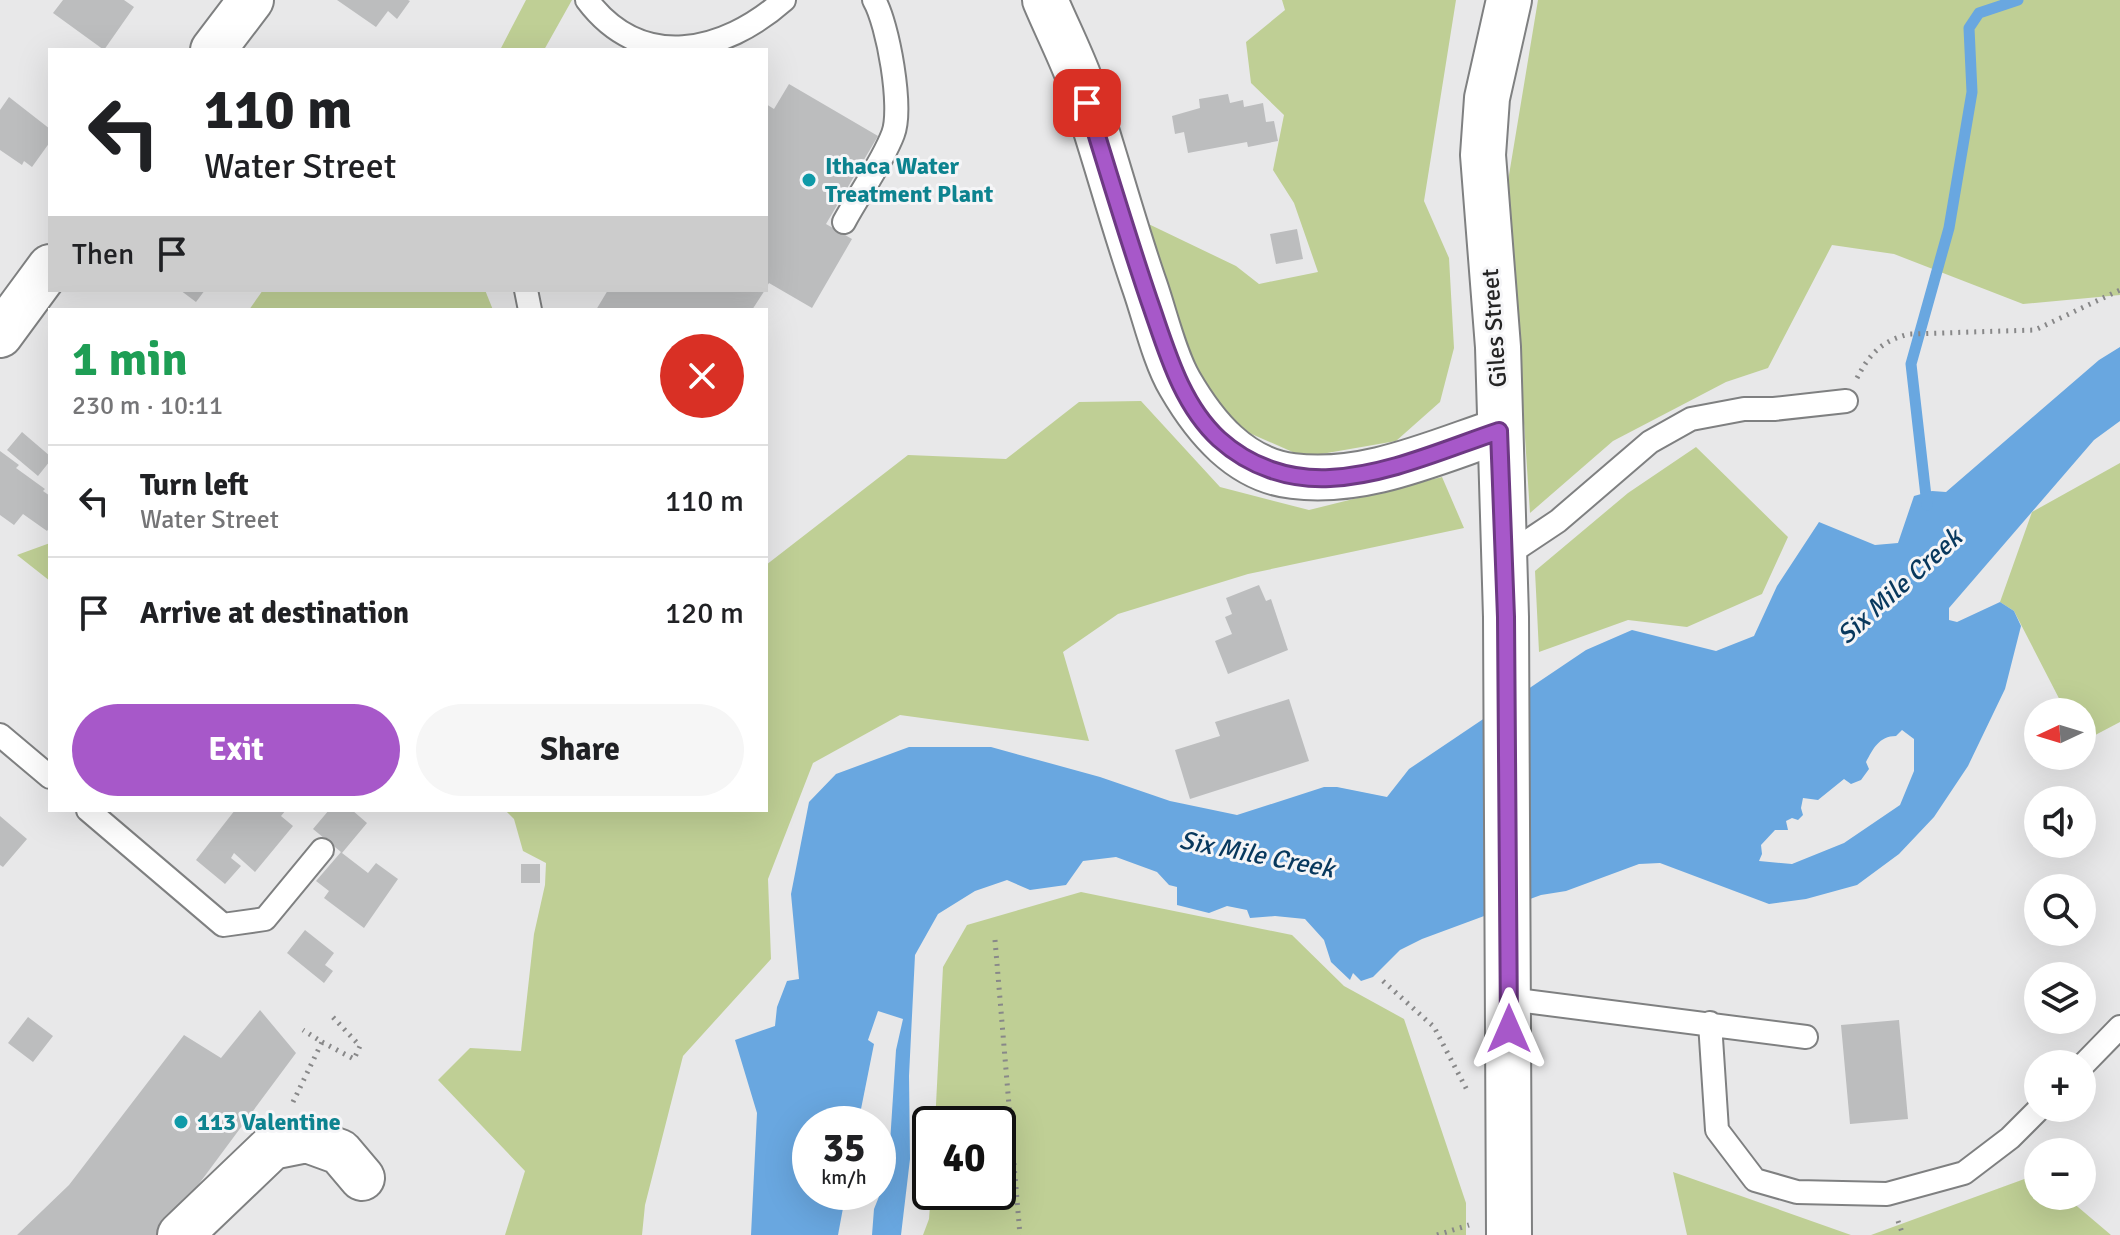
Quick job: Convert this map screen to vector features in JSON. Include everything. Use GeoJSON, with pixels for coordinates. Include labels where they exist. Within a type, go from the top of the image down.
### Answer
{"type":"FeatureCollection","features":[{"type":"Feature","properties":{"kind":"main road"},"geometry":{"type":"LineString","coordinates":[[215,48],[251,0]]}},
{"type":"Feature","properties":{"kind":"main road"},"geometry":{"type":"LineString","coordinates":[[1045,0],[1078,76],[1138,267],[1178,381],[1217,438],[1263,468],[1291,476],[1329,478],[1395,465],[1499,431]]}},
{"type":"Feature","properties":{"kind":"main road","name":"Giles Street"},"geometry":{"type":"LineString","coordinates":[[1495,1228],[1509,988],[1506,617],[1498,347],[1483,155],[1487,98],[1509,0]]}},
{"type":"Feature","properties":{"kind":"main road"},"geometry":{"type":"LineString","coordinates":[[0,335],[48,270]]}},
{"type":"Feature","properties":{"kind":"main road"},"geometry":{"type":"LineString","coordinates":[[180,1235],[272,1147],[307,1140],[340,1152],[362,1178]]}},
{"type":"Feature","properties":{"kind":"lane"},"geometry":{"type":"LineString","coordinates":[[587,0],[600,18],[633,45],[656,48]]}},
{"type":"Feature","properties":{"kind":"lane"},"geometry":{"type":"LineString","coordinates":[[678,48],[725,37],[753,24],[784,0]]}},
{"type":"Feature","properties":{"kind":"lane"},"geometry":{"type":"LineString","coordinates":[[844,222],[894,132],[896,89],[881,12],[874,0]]}},
{"type":"Feature","properties":{"kind":"lane"},"geometry":{"type":"LineString","coordinates":[[1504,557],[1558,521],[1650,442],[1691,419],[1744,409],[1846,401]]}},
{"type":"Feature","properties":{"kind":"lane"},"geometry":{"type":"LineString","coordinates":[[0,735],[48,775]]}},
{"type":"Feature","properties":{"kind":"lane"},"geometry":{"type":"LineString","coordinates":[[90,812],[223,925],[265,919],[322,850]]}},
{"type":"Feature","properties":{"kind":"lane"},"geometry":{"type":"LineString","coordinates":[[1509,988],[1806,1037]]}},
{"type":"Feature","properties":{"kind":"lane"},"geometry":{"type":"LineString","coordinates":[[1710,1023],[1717,1130],[1755,1180],[1797,1192],[1887,1194],[1964,1173],[2026,1122]]}},
{"type":"Feature","properties":{"kind":"lane"},"geometry":{"type":"LineString","coordinates":[[2096,1052],[2120,1027]]}},
{"type":"Feature","properties":{"kind":"path"},"geometry":{"type":"LineString","coordinates":[[1846,401],[1865,363],[1889,339],[1909,334],[2035,330],[2120,290]]}},
{"type":"Feature","properties":{"kind":"path"},"geometry":{"type":"LineString","coordinates":[[995,940],[1020,1235]]}},
{"type":"Feature","properties":{"kind":"path"},"geometry":{"type":"LineString","coordinates":[[1383,981],[1434,1027],[1471,1098]]}},
{"type":"Feature","properties":{"kind":"path"},"geometry":{"type":"LineString","coordinates":[[303,1030],[354,1059],[360,1046],[330,1014]]}},
{"type":"Feature","properties":{"kind":"path"},"geometry":{"type":"LineString","coordinates":[[272,1147],[322,1042]]}},
{"type":"Feature","properties":{"kind":"path"},"geometry":{"type":"LineString","coordinates":[[1437,1235],[1495,1228]]}},
{"type":"Feature","properties":{"kind":"green space"},"geometry":{"type":"Polygon","coordinates":[[[526,0],[572,0],[545,48],[501,48],[526,0]]]}},
{"type":"Feature","properties":{"kind":"green space"},"geometry":{"type":"Polygon","coordinates":[[[1282,0],[1456,0],[1424,201],[1449,258],[1454,348],[1440,402],[1396,441],[1304,457],[1231,425],[1181,356],[1136,218],[1236,266],[1259,284],[1318,272],[1294,203],[1273,170],[1284,115],[1251,83],[1246,42],[1285,10],[1282,0]]]}},
{"type":"Feature","properties":{"kind":"green space"},"geometry":{"type":"Polygon","coordinates":[[[1538,0],[2120,0],[2120,295],[2023,304],[1894,254],[1832,245],[1768,368],[1726,382],[1613,441],[1530,513],[1508,181],[1538,0]]]}},
{"type":"Feature","properties":{"kind":"green space"},"geometry":{"type":"Polygon","coordinates":[[[262,292],[486,292],[492,308],[250,308],[262,292]]]}},
{"type":"Feature","properties":{"kind":"green space"},"geometry":{"type":"Polygon","coordinates":[[[1141,401],[1220,487],[1309,510],[1442,477],[1464,528],[1248,574],[1118,614],[1063,652],[1089,741],[900,715],[813,763],[768,879],[771,959],[683,1056],[645,1205],[642,1235],[505,1235],[525,1171],[438,1080],[470,1048],[521,1051],[534,934],[545,885],[546,863],[523,851],[514,819],[507,812],[768,812],[768,563],[908,455],[1006,459],[1079,402],[1141,401]]]}},
{"type":"Feature","properties":{"kind":"green space"},"geometry":{"type":"Polygon","coordinates":[[[1696,447],[1788,537],[1762,594],[1687,627],[1628,620],[1539,652],[1535,571],[1628,493],[1696,447]]]}},
{"type":"Feature","properties":{"kind":"green space"},"geometry":{"type":"Polygon","coordinates":[[[2120,463],[2120,722],[2096,735],[2096,698],[2059,698],[2014,611],[2000,602],[2032,512],[2120,463]]]}},
{"type":"Feature","properties":{"kind":"green space"},"geometry":{"type":"Polygon","coordinates":[[[48,544],[48,579],[17,555],[48,544]]]}},
{"type":"Feature","properties":{"kind":"green space"},"geometry":{"type":"Polygon","coordinates":[[[1081,892],[1292,935],[1344,986],[1404,1019],[1466,1203],[1466,1235],[923,1235],[930,1210],[1016,1210],[1016,1106],[936,1106],[943,967],[967,925],[1081,892]]]}},
{"type":"Feature","properties":{"kind":"green space"},"geometry":{"type":"Polygon","coordinates":[[[1673,1172],[1851,1235],[1687,1235],[1673,1172]]]}},
{"type":"Feature","properties":{"kind":"green space"},"geometry":{"type":"Polygon","coordinates":[[[2024,1179],[2024,1210],[2082,1210],[2111,1235],[1871,1235],[2024,1179]]]}},
{"type":"Feature","properties":{"kind":"water","name":"Six Mile Creek"},"geometry":{"type":"Polygon","coordinates":[[[2120,347],[2120,421],[2094,440],[1949,608],[1949,620],[1957,622],[2000,602],[2014,611],[2021,626],[2005,689],[1968,766],[1934,817],[1899,854],[1857,885],[1806,899],[1769,904],[1660,863],[1639,864],[1566,891],[1541,895],[1422,939],[1400,950],[1373,977],[1361,981],[1353,973],[1350,980],[1331,962],[1324,940],[1305,919],[1275,916],[1250,918],[1247,910],[1227,906],[1209,913],[1177,905],[1177,887],[1169,885],[1157,872],[1116,857],[1083,861],[1066,885],[1030,890],[1007,880],[975,891],[938,914],[915,955],[909,1076],[910,1159],[901,1235],[872,1235],[874,1210],[896,1210],[896,1106],[892,1106],[896,1050],[903,1019],[878,1011],[868,1040],[874,1044],[862,1106],[792,1106],[792,1210],[843,1210],[838,1235],[751,1235],[757,1113],[735,1040],[775,1026],[777,1007],[787,981],[799,979],[791,894],[809,802],[836,774],[909,747],[991,747],[1100,777],[1170,801],[1237,815],[1324,787],[1387,797],[1409,769],[1586,650],[1632,630],[1716,651],[1754,636],[1777,586],[1819,522],[1875,545],[1898,543],[1914,496],[1932,491],[1946,492],[2099,360],[2120,347]],[[1902,730],[1896,736],[1885,738],[1871,752],[1866,762],[1869,769],[1861,780],[1851,784],[1844,779],[1818,800],[1803,798],[1803,815],[1798,820],[1792,818],[1786,821],[1788,830],[1775,830],[1761,845],[1759,861],[1792,864],[1844,843],[1900,805],[1914,771],[1914,739],[1902,730]]]}},
{"type":"Feature","properties":{"kind":"building"},"geometry":{"type":"Polygon","coordinates":[[[63,0],[124,0],[134,7],[105,48],[53,13],[63,0]]]}},
{"type":"Feature","properties":{"kind":"building"},"geometry":{"type":"Polygon","coordinates":[[[337,0],[410,1],[397,19],[388,11],[376,27],[337,0]]]}},
{"type":"Feature","properties":{"kind":"building","name":"Ithaca Water Treatment Plant"},"geometry":{"type":"Polygon","coordinates":[[[789,84],[878,136],[826,224],[852,239],[812,308],[768,285],[768,105],[774,109],[789,84]]]}},
{"type":"Feature","properties":{"kind":"building"},"geometry":{"type":"Polygon","coordinates":[[[1228,94],[1230,103],[1243,100],[1244,107],[1263,103],[1266,122],[1274,121],[1278,141],[1248,147],[1247,142],[1188,153],[1184,132],[1175,134],[1172,116],[1200,108],[1199,99],[1228,94]]]}},
{"type":"Feature","properties":{"kind":"building"},"geometry":{"type":"Polygon","coordinates":[[[9,97],[48,127],[48,145],[32,167],[24,161],[22,165],[0,150],[0,110],[9,97]]]}},
{"type":"Feature","properties":{"kind":"building"},"geometry":{"type":"Polygon","coordinates":[[[1297,229],[1303,259],[1276,264],[1270,234],[1297,229]]]}},
{"type":"Feature","properties":{"kind":"building"},"geometry":{"type":"Polygon","coordinates":[[[183,292],[204,292],[196,302],[183,292]]]}},
{"type":"Feature","properties":{"kind":"building"},"geometry":{"type":"Polygon","coordinates":[[[607,292],[764,292],[753,308],[597,308],[607,292]]]}},
{"type":"Feature","properties":{"kind":"building"},"geometry":{"type":"Polygon","coordinates":[[[22,432],[48,454],[48,464],[38,476],[7,450],[22,432]]]}},
{"type":"Feature","properties":{"kind":"building"},"geometry":{"type":"Polygon","coordinates":[[[0,451],[19,465],[16,468],[45,489],[43,491],[48,495],[48,530],[23,514],[14,525],[0,515],[0,451]]]}},
{"type":"Feature","properties":{"kind":"building"},"geometry":{"type":"Polygon","coordinates":[[[1259,585],[1266,601],[1271,599],[1288,650],[1228,674],[1215,641],[1232,634],[1225,617],[1232,614],[1226,598],[1259,585]]]}},
{"type":"Feature","properties":{"kind":"building"},"geometry":{"type":"Polygon","coordinates":[[[1289,699],[1309,761],[1190,799],[1175,750],[1220,736],[1215,722],[1289,699]]]}},
{"type":"Feature","properties":{"kind":"building"},"geometry":{"type":"Polygon","coordinates":[[[233,812],[284,812],[281,816],[293,826],[255,872],[234,853],[231,858],[241,866],[225,884],[196,860],[233,812]]]}},
{"type":"Feature","properties":{"kind":"building"},"geometry":{"type":"Polygon","coordinates":[[[327,812],[354,812],[367,823],[342,853],[368,873],[376,863],[398,879],[364,928],[324,898],[329,891],[316,881],[341,852],[313,829],[327,812]]]}},
{"type":"Feature","properties":{"kind":"building"},"geometry":{"type":"Polygon","coordinates":[[[0,816],[27,839],[3,867],[0,865],[0,816]]]}},
{"type":"Feature","properties":{"kind":"building"},"geometry":{"type":"Polygon","coordinates":[[[521,864],[540,864],[540,883],[521,883],[521,864]]]}},
{"type":"Feature","properties":{"kind":"building"},"geometry":{"type":"Polygon","coordinates":[[[305,930],[334,953],[325,965],[333,971],[324,983],[287,953],[305,930]]]}},
{"type":"Feature","properties":{"kind":"building","name":"113 Valentine"},"geometry":{"type":"Polygon","coordinates":[[[260,1010],[296,1053],[161,1235],[17,1235],[69,1185],[184,1035],[221,1058],[260,1010]]]}},
{"type":"Feature","properties":{"kind":"building"},"geometry":{"type":"Polygon","coordinates":[[[28,1017],[53,1036],[33,1062],[8,1043],[28,1017]]]}},
{"type":"Feature","properties":{"kind":"building"},"geometry":{"type":"Polygon","coordinates":[[[1899,1020],[1908,1119],[1850,1124],[1841,1025],[1899,1020]]]}},
{"type":"Feature","properties":{"kind":"waterway"},"geometry":{"type":"LineString","coordinates":[[1927,505],[1911,364],[1949,228],[1972,92],[1969,28],[1979,13],[2018,0]]}},
{"type":"Feature","properties":{"kind":"place","name":"Ithaca Water Treatment Plant"},"geometry":{"type":"Point","coordinates":[809,180]}},
{"type":"Feature","properties":{"kind":"place","name":"113 Valentine"},"geometry":{"type":"Point","coordinates":[181,1122]}},
{"type":"Feature","properties":{"kind":"route"},"geometry":{"type":"LineString","coordinates":[[1087,103],[1138,267],[1178,381],[1217,438],[1263,468],[1291,476],[1329,478],[1395,465],[1499,431],[1506,617],[1509,1029]]}}]}
